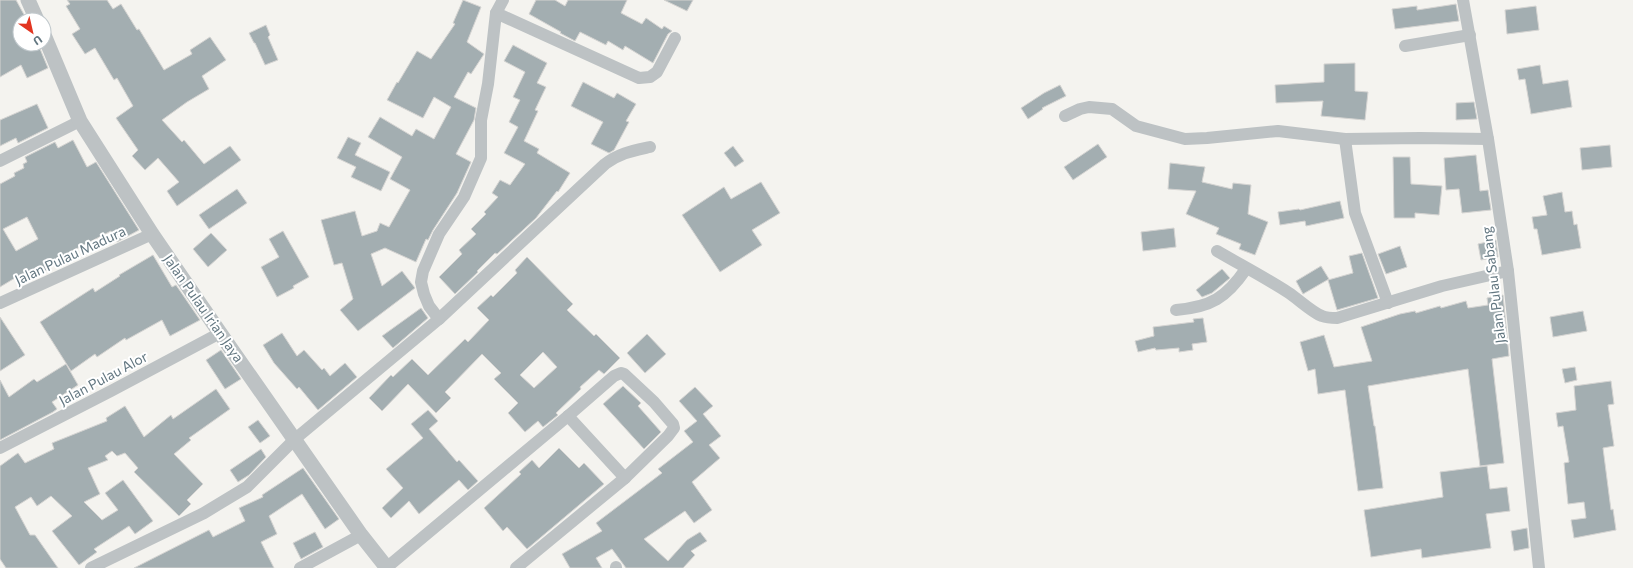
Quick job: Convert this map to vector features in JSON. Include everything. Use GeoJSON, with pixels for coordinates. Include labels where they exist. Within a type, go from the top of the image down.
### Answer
{"type":"FeatureCollection","features":[{"type":"Feature","properties":{"kind":"street"},"geometry":{"type":"LineString","coordinates":[[28,0],[33,12]]}},
{"type":"Feature","properties":{"kind":"street"},"geometry":{"type":"LineString","coordinates":[[439,319],[429,306],[424,294],[421,282],[423,271],[439,234],[464,198],[481,158],[481,120],[488,84],[496,13],[503,0]]}},
{"type":"Feature","properties":{"kind":"street","name":"Jalan Pulau Sabang"},"geometry":{"type":"LineString","coordinates":[[1463,0],[1488,140],[1508,271],[1539,568]]}},
{"type":"Feature","properties":{"kind":"street"},"geometry":{"type":"LineString","coordinates":[[496,13],[639,78],[650,77],[657,72],[675,38]]}},
{"type":"Feature","properties":{"kind":"street"},"geometry":{"type":"LineString","coordinates":[[1405,46],[1470,35]]}},
{"type":"Feature","properties":{"kind":"street","name":"Jalan Pulau Irian Jaya"},"geometry":{"type":"LineString","coordinates":[[51,52],[80,121],[152,234],[220,333],[296,439],[361,535],[386,568]]}},
{"type":"Feature","properties":{"kind":"street"},"geometry":{"type":"LineString","coordinates":[[1065,116],[1088,107],[1112,109],[1136,126],[1185,139],[1278,131],[1345,139],[1420,138],[1488,140]]}},
{"type":"Feature","properties":{"kind":"street"},"geometry":{"type":"LineString","coordinates":[[0,161],[80,121]]}},
{"type":"Feature","properties":{"kind":"street"},"geometry":{"type":"LineString","coordinates":[[1345,139],[1355,213],[1388,303]]}},
{"type":"Feature","properties":{"kind":"street"},"geometry":{"type":"LineString","coordinates":[[91,568],[204,513],[247,487],[296,439],[439,319],[605,164],[616,156],[650,147]]}},
{"type":"Feature","properties":{"kind":"street","name":"Jalan Pulau Madura"},"geometry":{"type":"LineString","coordinates":[[0,303],[152,234]]}},
{"type":"Feature","properties":{"kind":"street"},"geometry":{"type":"LineString","coordinates":[[1217,251],[1277,285],[1302,301],[1320,316],[1337,318],[1442,286],[1508,271]]}},
{"type":"Feature","properties":{"kind":"street"},"geometry":{"type":"LineString","coordinates":[[1176,310],[1205,306],[1214,301],[1232,286],[1246,268]]}},
{"type":"Feature","properties":{"kind":"street","name":"Jalan Pulau Alor"},"geometry":{"type":"LineString","coordinates":[[0,448],[220,333]]}},
{"type":"Feature","properties":{"kind":"street"},"geometry":{"type":"LineString","coordinates":[[386,568],[614,376],[621,373],[654,402],[673,424],[674,428],[668,436],[625,478],[516,568]]}},
{"type":"Feature","properties":{"kind":"street"},"geometry":{"type":"LineString","coordinates":[[568,416],[625,478]]}},
{"type":"Feature","properties":{"kind":"street"},"geometry":{"type":"LineString","coordinates":[[300,568],[361,535]]}},
{"type":"Feature","properties":{"kind":"building"},"geometry":{"type":"Polygon","coordinates":[[[0,0],[16,0],[23,12],[12,12],[12,52],[41,52],[48,68],[27,78],[21,65],[0,77],[0,0]]]}},
{"type":"Feature","properties":{"kind":"building"},"geometry":{"type":"Polygon","coordinates":[[[67,0],[107,0],[113,9],[121,4],[137,30],[139,29],[164,70],[192,54],[190,50],[210,37],[226,60],[202,76],[209,89],[187,102],[162,120],[182,142],[184,140],[204,164],[230,146],[241,160],[177,206],[167,191],[179,182],[158,158],[145,170],[132,156],[138,150],[116,118],[133,106],[117,78],[114,80],[95,48],[85,54],[72,34],[80,29],[66,6],[70,4],[67,0]]]}},
{"type":"Feature","properties":{"kind":"building"},"geometry":{"type":"Polygon","coordinates":[[[463,0],[481,7],[467,42],[484,54],[471,74],[468,72],[454,97],[476,108],[474,120],[456,154],[471,162],[457,193],[428,240],[426,239],[416,262],[385,248],[371,254],[382,286],[402,271],[415,288],[358,331],[340,310],[353,299],[342,263],[334,265],[321,220],[355,211],[362,236],[377,231],[380,223],[389,227],[410,190],[390,179],[402,157],[368,137],[380,117],[412,136],[416,129],[434,139],[451,107],[434,97],[423,118],[387,100],[417,51],[431,59],[455,24],[453,23],[463,0]]]}},
{"type":"Feature","properties":{"kind":"building"},"geometry":{"type":"Polygon","coordinates":[[[536,0],[555,0],[565,6],[568,0],[627,0],[621,13],[642,24],[646,18],[662,29],[664,26],[672,31],[668,34],[653,63],[625,46],[623,50],[608,41],[606,45],[580,32],[575,41],[560,33],[561,32],[529,14],[536,0]]]}},
{"type":"Feature","properties":{"kind":"building"},"geometry":{"type":"Polygon","coordinates":[[[664,0],[693,0],[687,11],[664,0]]]}},
{"type":"Feature","properties":{"kind":"building"},"geometry":{"type":"Polygon","coordinates":[[[1456,4],[1459,21],[1395,29],[1392,9],[1417,6],[1417,10],[1456,4]]]}},
{"type":"Feature","properties":{"kind":"building"},"geometry":{"type":"Polygon","coordinates":[[[1536,6],[1539,30],[1507,34],[1505,10],[1536,6]]]}},
{"type":"Feature","properties":{"kind":"building"},"geometry":{"type":"Polygon","coordinates":[[[266,25],[270,35],[268,37],[278,60],[265,65],[249,33],[266,25]]]}},
{"type":"Feature","properties":{"kind":"building"},"geometry":{"type":"Polygon","coordinates":[[[513,45],[547,63],[537,83],[546,87],[535,110],[538,111],[524,141],[539,149],[537,153],[570,173],[558,192],[557,191],[536,218],[497,254],[495,253],[455,294],[439,277],[462,254],[459,250],[476,234],[471,229],[486,214],[484,212],[498,197],[492,193],[500,180],[510,185],[525,164],[504,153],[518,127],[509,122],[520,100],[513,97],[525,72],[504,61],[513,45]]]}},
{"type":"Feature","properties":{"kind":"building"},"geometry":{"type":"Polygon","coordinates":[[[1355,63],[1355,91],[1368,92],[1365,120],[1321,116],[1323,101],[1276,103],[1275,85],[1324,82],[1324,64],[1355,63]]]}},
{"type":"Feature","properties":{"kind":"building"},"geometry":{"type":"Polygon","coordinates":[[[1540,65],[1543,84],[1568,80],[1572,107],[1531,114],[1525,79],[1519,80],[1517,69],[1540,65]]]}},
{"type":"Feature","properties":{"kind":"building"},"geometry":{"type":"Polygon","coordinates":[[[583,82],[614,98],[617,93],[636,104],[626,121],[629,122],[614,150],[609,153],[591,144],[603,122],[571,106],[583,82]]]}},
{"type":"Feature","properties":{"kind":"building"},"geometry":{"type":"Polygon","coordinates":[[[1060,85],[1066,96],[1042,108],[1043,109],[1028,119],[1021,108],[1044,93],[1060,85]]]}},
{"type":"Feature","properties":{"kind":"building"},"geometry":{"type":"Polygon","coordinates":[[[1474,102],[1477,119],[1456,120],[1456,103],[1474,102]]]}},
{"type":"Feature","properties":{"kind":"building"},"geometry":{"type":"Polygon","coordinates":[[[37,104],[48,128],[18,143],[16,138],[0,146],[0,120],[37,104]]]}},
{"type":"Feature","properties":{"kind":"building"},"geometry":{"type":"Polygon","coordinates":[[[348,137],[361,143],[355,155],[390,172],[381,191],[351,177],[356,167],[337,158],[348,137]]]}},
{"type":"Feature","properties":{"kind":"building"},"geometry":{"type":"Polygon","coordinates":[[[73,140],[87,167],[96,162],[139,230],[117,242],[111,231],[45,265],[47,270],[20,286],[15,278],[0,287],[0,184],[15,176],[14,173],[24,168],[23,164],[27,162],[25,157],[55,142],[58,148],[73,140]],[[27,217],[3,229],[16,251],[38,239],[27,217]]]}},
{"type":"Feature","properties":{"kind":"building"},"geometry":{"type":"Polygon","coordinates":[[[1098,144],[1107,157],[1073,180],[1064,167],[1098,144]]]}},
{"type":"Feature","properties":{"kind":"building"},"geometry":{"type":"Polygon","coordinates":[[[1610,145],[1612,167],[1582,170],[1580,148],[1610,145]]]}},
{"type":"Feature","properties":{"kind":"building"},"geometry":{"type":"Polygon","coordinates":[[[733,146],[744,161],[735,167],[724,153],[733,146]]]}},
{"type":"Feature","properties":{"kind":"building"},"geometry":{"type":"Polygon","coordinates":[[[1476,155],[1480,191],[1488,190],[1491,210],[1462,213],[1459,189],[1446,190],[1444,158],[1476,155]]]}},
{"type":"Feature","properties":{"kind":"building"},"geometry":{"type":"Polygon","coordinates":[[[1393,157],[1410,157],[1411,184],[1442,186],[1439,215],[1415,213],[1415,218],[1394,218],[1393,157]]]}},
{"type":"Feature","properties":{"kind":"building"},"geometry":{"type":"Polygon","coordinates":[[[1170,163],[1205,167],[1202,182],[1232,189],[1233,183],[1251,185],[1248,214],[1268,222],[1255,255],[1239,249],[1241,244],[1216,234],[1219,228],[1186,214],[1196,191],[1168,189],[1170,163]]]}},
{"type":"Feature","properties":{"kind":"building"},"geometry":{"type":"Polygon","coordinates":[[[761,182],[780,213],[752,230],[762,245],[720,272],[682,215],[724,187],[731,199],[761,182]]]}},
{"type":"Feature","properties":{"kind":"building"},"geometry":{"type":"Polygon","coordinates":[[[237,189],[247,203],[209,229],[199,215],[237,189]]]}},
{"type":"Feature","properties":{"kind":"building"},"geometry":{"type":"Polygon","coordinates":[[[1562,192],[1565,212],[1572,211],[1574,225],[1577,224],[1581,248],[1542,255],[1537,229],[1534,229],[1532,217],[1547,215],[1543,196],[1562,192]]]}},
{"type":"Feature","properties":{"kind":"building"},"geometry":{"type":"Polygon","coordinates":[[[1340,201],[1344,218],[1306,226],[1305,221],[1280,225],[1278,212],[1300,210],[1340,201]]]}},
{"type":"Feature","properties":{"kind":"building"},"geometry":{"type":"Polygon","coordinates":[[[1174,228],[1176,247],[1143,251],[1141,232],[1174,228]]]}},
{"type":"Feature","properties":{"kind":"building"},"geometry":{"type":"Polygon","coordinates":[[[283,231],[309,277],[293,286],[294,288],[277,297],[261,267],[279,257],[269,239],[283,231]]]}},
{"type":"Feature","properties":{"kind":"building"},"geometry":{"type":"Polygon","coordinates":[[[211,233],[227,250],[208,267],[193,249],[211,233]]]}},
{"type":"Feature","properties":{"kind":"building"},"geometry":{"type":"Polygon","coordinates":[[[1496,240],[1498,257],[1481,260],[1478,244],[1496,240]]]}},
{"type":"Feature","properties":{"kind":"building"},"geometry":{"type":"Polygon","coordinates":[[[1400,246],[1407,267],[1386,274],[1378,254],[1400,246]]]}},
{"type":"Feature","properties":{"kind":"building"},"geometry":{"type":"Polygon","coordinates":[[[1362,253],[1378,298],[1337,310],[1328,280],[1353,273],[1349,256],[1362,253]]]}},
{"type":"Feature","properties":{"kind":"building"},"geometry":{"type":"Polygon","coordinates":[[[153,255],[172,287],[176,285],[200,320],[170,336],[162,320],[126,340],[125,338],[97,357],[95,354],[71,371],[40,322],[93,288],[95,292],[120,276],[119,275],[153,255]]]}},
{"type":"Feature","properties":{"kind":"building"},"geometry":{"type":"Polygon","coordinates":[[[527,257],[573,304],[567,310],[594,336],[596,334],[620,358],[604,374],[599,370],[580,387],[581,389],[556,413],[558,415],[543,427],[538,421],[525,432],[508,413],[518,403],[494,379],[501,373],[482,354],[445,392],[451,398],[436,413],[408,384],[382,411],[369,398],[391,375],[393,377],[412,359],[428,375],[465,339],[468,342],[489,320],[477,308],[491,295],[493,297],[517,273],[515,270],[527,257]],[[543,352],[520,375],[534,388],[557,367],[543,352]]]}},
{"type":"Feature","properties":{"kind":"building"},"geometry":{"type":"Polygon","coordinates":[[[1321,266],[1329,279],[1303,294],[1296,281],[1321,266]]]}},
{"type":"Feature","properties":{"kind":"building"},"geometry":{"type":"Polygon","coordinates":[[[1222,269],[1230,278],[1212,293],[1202,297],[1196,290],[1222,269]]]}},
{"type":"Feature","properties":{"kind":"building"},"geometry":{"type":"Polygon","coordinates":[[[1503,295],[1509,356],[1492,359],[1504,463],[1480,466],[1468,369],[1368,386],[1383,488],[1358,491],[1345,390],[1318,394],[1315,369],[1308,371],[1300,342],[1324,335],[1334,367],[1372,361],[1361,327],[1400,314],[1415,311],[1416,313],[1440,306],[1441,308],[1466,301],[1468,308],[1488,305],[1487,298],[1503,295]]]}},
{"type":"Feature","properties":{"kind":"building"},"geometry":{"type":"Polygon","coordinates":[[[421,308],[428,318],[393,348],[382,336],[421,308]]]}},
{"type":"Feature","properties":{"kind":"building"},"geometry":{"type":"Polygon","coordinates":[[[1583,311],[1587,331],[1553,337],[1550,317],[1583,311]]]}},
{"type":"Feature","properties":{"kind":"building"},"geometry":{"type":"Polygon","coordinates":[[[0,317],[25,355],[0,371],[0,317]]]}},
{"type":"Feature","properties":{"kind":"building"},"geometry":{"type":"Polygon","coordinates":[[[1203,318],[1207,342],[1192,344],[1193,350],[1179,352],[1179,348],[1156,350],[1155,348],[1138,352],[1135,341],[1154,336],[1153,327],[1194,322],[1193,319],[1203,318]]]}},
{"type":"Feature","properties":{"kind":"building"},"geometry":{"type":"Polygon","coordinates":[[[282,333],[297,356],[304,350],[322,370],[324,368],[330,376],[345,363],[357,377],[318,410],[299,387],[297,389],[274,363],[263,345],[282,333]]]}},
{"type":"Feature","properties":{"kind":"building"},"geometry":{"type":"Polygon","coordinates":[[[647,334],[666,354],[645,373],[627,353],[647,334]]]}},
{"type":"Feature","properties":{"kind":"building"},"geometry":{"type":"Polygon","coordinates":[[[221,350],[241,379],[225,389],[206,360],[221,350]]]}},
{"type":"Feature","properties":{"kind":"building"},"geometry":{"type":"Polygon","coordinates":[[[66,364],[78,385],[52,402],[57,409],[53,412],[0,440],[0,380],[9,397],[34,379],[37,382],[66,364]]]}},
{"type":"Feature","properties":{"kind":"building"},"geometry":{"type":"Polygon","coordinates":[[[1575,367],[1577,380],[1565,383],[1562,369],[1575,367]]]}},
{"type":"Feature","properties":{"kind":"building"},"geometry":{"type":"Polygon","coordinates":[[[1611,381],[1614,404],[1608,405],[1614,446],[1603,448],[1611,510],[1613,509],[1616,530],[1574,538],[1571,520],[1586,518],[1584,502],[1568,504],[1564,463],[1569,462],[1563,426],[1558,427],[1556,413],[1576,410],[1574,386],[1611,381]]]}},
{"type":"Feature","properties":{"kind":"building"},"geometry":{"type":"Polygon","coordinates":[[[623,386],[641,403],[638,406],[661,432],[644,449],[603,404],[623,386]]]}},
{"type":"Feature","properties":{"kind":"building"},"geometry":{"type":"Polygon","coordinates":[[[695,387],[713,406],[703,414],[721,436],[709,445],[720,458],[692,482],[712,510],[694,523],[685,511],[644,539],[668,561],[687,540],[700,532],[707,541],[691,551],[695,555],[683,568],[626,568],[612,549],[596,558],[602,568],[570,568],[562,554],[602,531],[596,523],[662,473],[658,469],[693,442],[684,431],[697,421],[679,401],[695,387]]]}},
{"type":"Feature","properties":{"kind":"building"},"geometry":{"type":"Polygon","coordinates":[[[216,389],[230,409],[189,438],[191,440],[174,454],[203,484],[187,500],[191,504],[179,516],[134,472],[138,468],[125,453],[117,456],[112,451],[105,456],[108,460],[88,468],[100,494],[84,502],[102,520],[118,510],[105,493],[123,480],[153,521],[135,534],[129,526],[94,549],[97,552],[79,565],[52,531],[72,516],[51,496],[37,506],[31,497],[15,507],[30,535],[35,535],[58,568],[6,568],[0,559],[0,466],[18,453],[25,463],[54,449],[52,443],[107,421],[106,418],[125,406],[144,437],[171,415],[173,419],[216,389]]]}},
{"type":"Feature","properties":{"kind":"building"},"geometry":{"type":"Polygon","coordinates":[[[428,410],[438,421],[429,429],[457,462],[459,460],[478,481],[468,490],[459,480],[419,514],[409,501],[391,518],[382,508],[403,488],[386,469],[423,438],[411,424],[428,410]]]}},
{"type":"Feature","properties":{"kind":"building"},"geometry":{"type":"Polygon","coordinates":[[[258,420],[270,436],[260,443],[248,427],[258,420]]]}},
{"type":"Feature","properties":{"kind":"building"},"geometry":{"type":"Polygon","coordinates":[[[559,448],[579,468],[584,463],[604,484],[527,549],[507,527],[503,531],[484,508],[521,474],[519,472],[532,460],[539,468],[559,448]]]}},
{"type":"Feature","properties":{"kind":"building"},"geometry":{"type":"Polygon","coordinates":[[[261,449],[266,457],[249,475],[238,482],[230,470],[261,449]]]}},
{"type":"Feature","properties":{"kind":"building"},"geometry":{"type":"Polygon","coordinates":[[[1487,466],[1490,489],[1507,487],[1510,511],[1486,514],[1491,548],[1422,558],[1421,549],[1371,557],[1364,510],[1443,497],[1440,472],[1487,466]]]}},
{"type":"Feature","properties":{"kind":"building"},"geometry":{"type":"Polygon","coordinates":[[[303,468],[339,519],[325,529],[302,494],[269,516],[277,534],[261,542],[274,568],[134,568],[209,530],[213,537],[245,521],[239,508],[263,497],[262,495],[303,468]]]}},
{"type":"Feature","properties":{"kind":"building"},"geometry":{"type":"Polygon","coordinates":[[[1527,528],[1529,548],[1514,551],[1511,531],[1527,528]]]}},
{"type":"Feature","properties":{"kind":"building"},"geometry":{"type":"Polygon","coordinates":[[[315,532],[323,547],[301,559],[293,543],[315,532]]]}}]}
